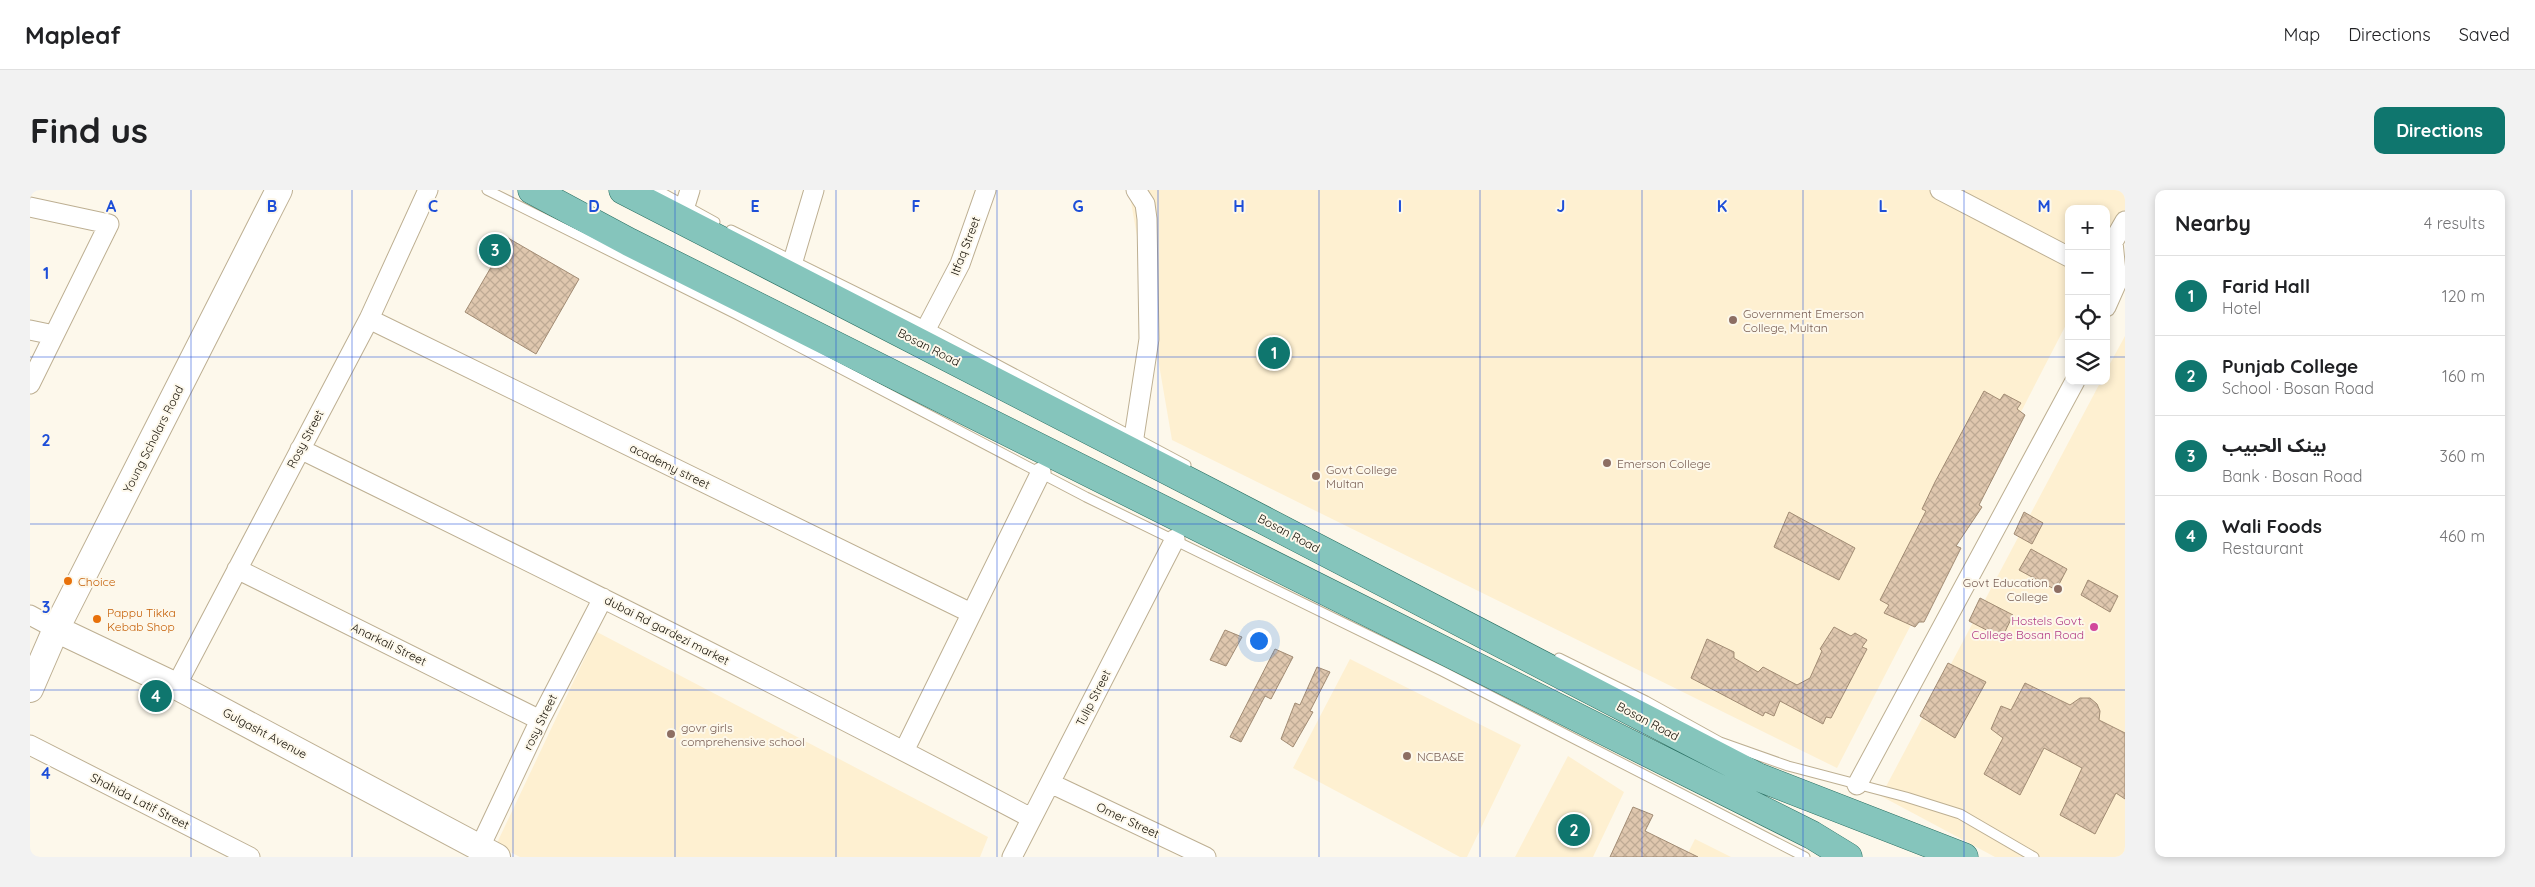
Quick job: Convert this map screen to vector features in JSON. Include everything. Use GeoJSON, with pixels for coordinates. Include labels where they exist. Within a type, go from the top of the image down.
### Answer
{"type":"FeatureCollection","features":[{"type":"Feature","properties":{"kind":"main road"},"geometry":{"type":"LineString","coordinates":[[532,190],[628,242],[1812,835],[1838,855]]}},
{"type":"Feature","properties":{"kind":"main road","name":"Bosan Road"},"geometry":{"type":"LineString","coordinates":[[623,190],[653,197],[932,339],[1749,773],[1964,857]]}},
{"type":"Feature","properties":{"kind":"main road"},"geometry":{"type":"LineString","coordinates":[[628,242],[653,197]]}},
{"type":"Feature","properties":{"kind":"main road"},"geometry":{"type":"LineString","coordinates":[[920,387],[932,339]]}},
{"type":"Feature","properties":{"kind":"street","name":"Young Scholars Road"},"geometry":{"type":"LineString","coordinates":[[30,689],[56,629],[279,190]]}},
{"type":"Feature","properties":{"kind":"street","name":"Rosy Street"},"geometry":{"type":"LineString","coordinates":[[176,686],[369,319],[428,190]]}},
{"type":"Feature","properties":{"kind":"street"},"geometry":{"type":"LineString","coordinates":[[793,261],[814,190]]}},
{"type":"Feature","properties":{"kind":"street","name":"Itfaq Street"},"geometry":{"type":"LineString","coordinates":[[932,339],[986,190]]}},
{"type":"Feature","properties":{"kind":"street"},"geometry":{"type":"LineString","coordinates":[[1134,437],[1149,339],[1147,219],[1144,204],[1136,190]]}},
{"type":"Feature","properties":{"kind":"street"},"geometry":{"type":"LineString","coordinates":[[1940,190],[2065,255]]}},
{"type":"Feature","properties":{"kind":"street"},"geometry":{"type":"LineString","coordinates":[[30,207],[110,224],[30,384]]}},
{"type":"Feature","properties":{"kind":"street"},"geometry":{"type":"LineString","coordinates":[[2110,297],[2116,281],[2114,242],[2125,221]]}},
{"type":"Feature","properties":{"kind":"street","name":"academy street"},"geometry":{"type":"LineString","coordinates":[[369,319],[971,613]]}},
{"type":"Feature","properties":{"kind":"street"},"geometry":{"type":"LineString","coordinates":[[30,330],[54,335]]}},
{"type":"Feature","properties":{"kind":"street"},"geometry":{"type":"LineString","coordinates":[[1857,785],[2073,385]]}},
{"type":"Feature","properties":{"kind":"street","name":"dubai Rd gardezi market"},"geometry":{"type":"LineString","coordinates":[[300,449],[603,598],[904,751],[1031,818]]}},
{"type":"Feature","properties":{"kind":"street"},"geometry":{"type":"LineString","coordinates":[[904,751],[1041,472]]}},
{"type":"Feature","properties":{"kind":"street","name":"Tulip Street"},"geometry":{"type":"LineString","coordinates":[[1012,857],[1175,540]]}},
{"type":"Feature","properties":{"kind":"street","name":"Anarkali Street"},"geometry":{"type":"LineString","coordinates":[[237,569],[540,720]]}},
{"type":"Feature","properties":{"kind":"street","name":"rosy Street"},"geometry":{"type":"LineString","coordinates":[[488,853],[540,720],[603,598]]}},
{"type":"Feature","properties":{"kind":"street","name":"Gulgasht Avenue"},"geometry":{"type":"LineString","coordinates":[[30,615],[176,686],[488,853]]}},
{"type":"Feature","properties":{"kind":"street","name":"Shahida Latif Street"},"geometry":{"type":"LineString","coordinates":[[30,746],[250,857]]}},
{"type":"Feature","properties":{"kind":"street","name":"Omer Street"},"geometry":{"type":"LineString","coordinates":[[1050,783],[1206,857]]}},
{"type":"Feature","properties":{"kind":"lane"},"geometry":{"type":"LineString","coordinates":[[488,190],[736,314],[1175,540],[1442,671],[1805,857]]}},
{"type":"Feature","properties":{"kind":"lane"},"geometry":{"type":"LineString","coordinates":[[653,197],[688,198],[793,261],[932,339],[1034,386],[1196,470]]}},
{"type":"Feature","properties":{"kind":"lane"},"geometry":{"type":"LineString","coordinates":[[1318,537],[1406,583]]}},
{"type":"Feature","properties":{"kind":"lane"},"geometry":{"type":"LineString","coordinates":[[1548,653],[1646,701],[1720,742],[1788,766],[1906,797],[1960,814],[2034,857]]}},
{"type":"Feature","properties":{"kind":"shaded area","name":"Emerson College"},"geometry":{"type":"Polygon","coordinates":[[[1129,190],[2125,190],[2125,210],[2110,239],[2110,205],[2065,205],[2065,327],[1837,768],[1172,440],[1129,190]]]}},
{"type":"Feature","properties":{"kind":"shaded area","name":"Govt Education College"},"geometry":{"type":"Polygon","coordinates":[[[2125,336],[2125,857],[1995,857],[1881,796],[2099,385],[2110,385],[2110,364],[2125,336]]]}},
{"type":"Feature","properties":{"kind":"shaded area","name":"govr girls comprehensive school"},"geometry":{"type":"Polygon","coordinates":[[[597,632],[988,837],[980,857],[520,857],[496,845],[597,632]]]}},
{"type":"Feature","properties":{"kind":"shaded area","name":"NCBA&E"},"geometry":{"type":"Polygon","coordinates":[[[1350,659],[1521,745],[1467,857],[1460,857],[1293,768],[1350,659]]]}},
{"type":"Feature","properties":{"kind":"shaded area"},"geometry":{"type":"Polygon","coordinates":[[[1568,756],[1624,792],[1593,857],[1515,857],[1568,756]]]}},
{"type":"Feature","properties":{"kind":"shaded area"},"geometry":{"type":"Polygon","coordinates":[[[1695,839],[1731,857],[1686,857],[1695,839]]]}},
{"type":"Feature","properties":{"kind":"building"},"geometry":{"type":"Polygon","coordinates":[[[508,238],[579,279],[536,354],[465,312],[508,238]]]}},
{"type":"Feature","properties":{"kind":"building"},"geometry":{"type":"Polygon","coordinates":[[[1984,391],[2000,400],[2004,394],[2021,403],[2017,409],[2025,415],[1979,505],[1982,507],[1956,546],[1961,548],[1924,622],[1919,622],[1915,627],[1884,613],[1889,605],[1880,600],[1926,511],[1922,509],[1935,482],[1984,391]]]}},
{"type":"Feature","properties":{"kind":"building"},"geometry":{"type":"Polygon","coordinates":[[[1789,512],[1855,548],[1839,580],[1774,547],[1789,512]]]}},
{"type":"Feature","properties":{"kind":"building"},"geometry":{"type":"Polygon","coordinates":[[[2024,512],[2043,523],[2032,544],[2014,534],[2024,512]]]}},
{"type":"Feature","properties":{"kind":"building"},"geometry":{"type":"Polygon","coordinates":[[[2031,549],[2067,569],[2056,590],[2019,570],[2031,549]]]}},
{"type":"Feature","properties":{"kind":"building"},"geometry":{"type":"Polygon","coordinates":[[[2088,580],[2118,596],[2110,612],[2081,595],[2088,580]]]}},
{"type":"Feature","properties":{"kind":"building"},"geometry":{"type":"Polygon","coordinates":[[[1980,598],[2013,615],[2002,638],[1969,621],[1980,598]]]}},
{"type":"Feature","properties":{"kind":"building"},"geometry":{"type":"Polygon","coordinates":[[[1834,627],[1851,636],[1855,633],[1867,640],[1862,647],[1867,649],[1831,718],[1826,717],[1823,724],[1780,701],[1774,716],[1765,712],[1763,716],[1691,678],[1707,639],[1734,652],[1734,658],[1758,672],[1763,667],[1797,685],[1810,678],[1822,651],[1820,649],[1834,627]]]}},
{"type":"Feature","properties":{"kind":"building"},"geometry":{"type":"Polygon","coordinates":[[[1225,630],[1242,637],[1226,666],[1210,660],[1225,630]]]}},
{"type":"Feature","properties":{"kind":"building"},"geometry":{"type":"Polygon","coordinates":[[[1275,649],[1293,657],[1271,699],[1265,696],[1241,742],[1230,737],[1275,649]]]}},
{"type":"Feature","properties":{"kind":"building"},"geometry":{"type":"Polygon","coordinates":[[[1948,663],[1986,682],[1955,738],[1920,716],[1948,663]]]}},
{"type":"Feature","properties":{"kind":"building"},"geometry":{"type":"Polygon","coordinates":[[[1317,667],[1330,672],[1310,711],[1313,712],[1293,747],[1281,739],[1295,703],[1300,705],[1317,667]]]}},
{"type":"Feature","properties":{"kind":"building"},"geometry":{"type":"Polygon","coordinates":[[[2025,683],[2070,705],[2080,698],[2090,698],[2097,704],[2100,711],[2099,720],[2125,733],[2125,799],[2116,793],[2095,834],[2060,815],[2082,768],[2044,748],[2020,795],[1984,774],[2003,738],[1991,729],[2001,706],[2011,710],[2025,683]]]}},
{"type":"Feature","properties":{"kind":"building"},"geometry":{"type":"Polygon","coordinates":[[[1633,807],[1653,815],[1645,831],[1698,857],[1610,857],[1633,807]]]}},
{"type":"Feature","properties":{"kind":"place","name":"بينک الحبيب"},"geometry":{"type":"Point","coordinates":[495,250]}},
{"type":"Feature","properties":{"kind":"place","name":"Government Emerson College, Multan"},"geometry":{"type":"Point","coordinates":[1733,320]}},
{"type":"Feature","properties":{"kind":"place","name":"Farid Hall"},"geometry":{"type":"Point","coordinates":[1274,353]}},
{"type":"Feature","properties":{"kind":"place","name":"Emerson College"},"geometry":{"type":"Point","coordinates":[1607,463]}},
{"type":"Feature","properties":{"kind":"place","name":"Govt College Multan"},"geometry":{"type":"Point","coordinates":[1316,476]}},
{"type":"Feature","properties":{"kind":"place","name":"Choice"},"geometry":{"type":"Point","coordinates":[68,581]}},
{"type":"Feature","properties":{"kind":"place","name":"Govt Education College"},"geometry":{"type":"Point","coordinates":[2058,589]}},
{"type":"Feature","properties":{"kind":"place","name":"Pappu Tikka Kebab Shop"},"geometry":{"type":"Point","coordinates":[97,619]}},
{"type":"Feature","properties":{"kind":"place","name":"Hostels Govt. College Bosan Road"},"geometry":{"type":"Point","coordinates":[2094,627]}},
{"type":"Feature","properties":{"kind":"place","name":"Wali Foods"},"geometry":{"type":"Point","coordinates":[156,696]}},
{"type":"Feature","properties":{"kind":"place","name":"govr girls comprehensive school"},"geometry":{"type":"Point","coordinates":[671,734]}},
{"type":"Feature","properties":{"kind":"place","name":"NCBA&E"},"geometry":{"type":"Point","coordinates":[1407,756]}},
{"type":"Feature","properties":{"kind":"place","name":"Punjab College"},"geometry":{"type":"Point","coordinates":[1574,830]}}]}
